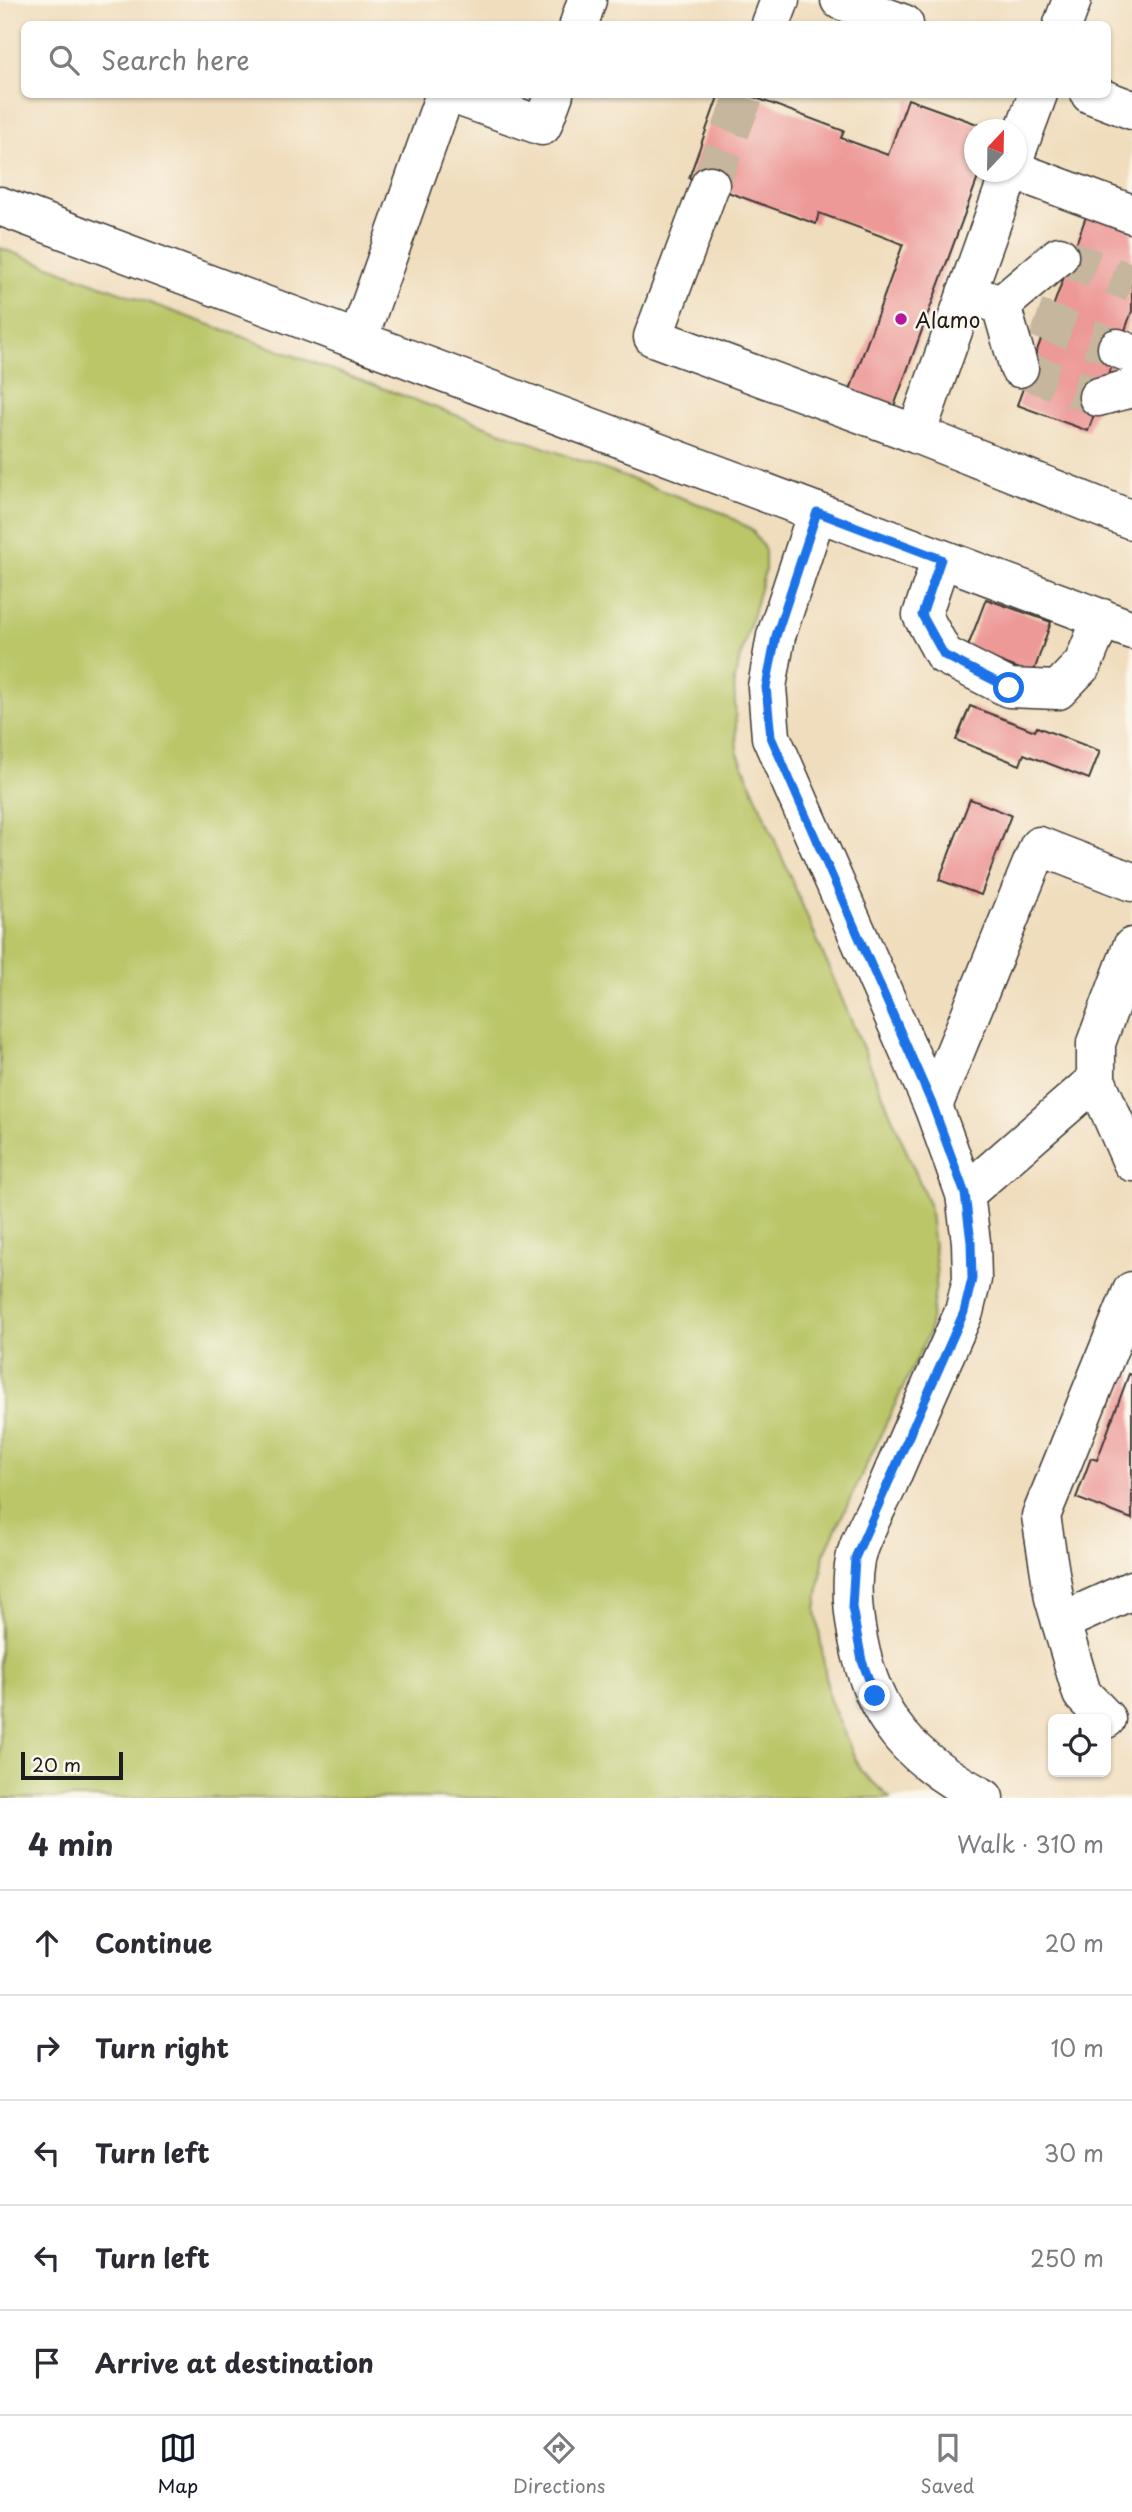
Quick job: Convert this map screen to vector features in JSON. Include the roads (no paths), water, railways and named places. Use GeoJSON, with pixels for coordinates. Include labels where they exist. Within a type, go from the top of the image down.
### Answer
{"type":"FeatureCollection","features":[{"type":"Feature","properties":{"kind":"lane"},"geometry":{"type":"LineString","coordinates":[[580,21],[587,0]]}},
{"type":"Feature","properties":{"kind":"lane"},"geometry":{"type":"LineString","coordinates":[[772,21],[780,0]]}},
{"type":"Feature","properties":{"kind":"lane"},"geometry":{"type":"LineString","coordinates":[[840,0],[896,21]]}},
{"type":"Feature","properties":{"kind":"lane"},"geometry":{"type":"LineString","coordinates":[[1064,21],[1072,0]]}},
{"type":"Feature","properties":{"kind":"lane"},"geometry":{"type":"LineString","coordinates":[[358,340],[444,98]]}},
{"type":"Feature","properties":{"kind":"lane"},"geometry":{"type":"LineString","coordinates":[[463,98],[542,126],[552,98]]}},
{"type":"Feature","properties":{"kind":"lane"},"geometry":{"type":"LineString","coordinates":[[1027,125],[1037,98]]}},
{"type":"Feature","properties":{"kind":"lane"},"geometry":{"type":"LineString","coordinates":[[1100,98],[1132,110]]}},
{"type":"Feature","properties":{"kind":"lane"},"geometry":{"type":"LineString","coordinates":[[1027,176],[1132,214]]}},
{"type":"Feature","properties":{"kind":"lane"},"geometry":{"type":"LineString","coordinates":[[916,434],[984,299],[1008,182]]}},
{"type":"Feature","properties":{"kind":"lane"},"geometry":{"type":"LineString","coordinates":[[710,185],[653,337],[916,434],[1132,520]]}},
{"type":"Feature","properties":{"kind":"lane"},"geometry":{"type":"LineString","coordinates":[[0,206],[1117,624],[1058,690],[1009,688],[944,655],[922,615],[941,559]]}},
{"type":"Feature","properties":{"kind":"lane"},"geometry":{"type":"LineString","coordinates":[[984,299],[1059,256]]}},
{"type":"Feature","properties":{"kind":"lane"},"geometry":{"type":"LineString","coordinates":[[984,299],[1036,318]]}},
{"type":"Feature","properties":{"kind":"lane"},"geometry":{"type":"LineString","coordinates":[[984,299],[1020,368]]}},
{"type":"Feature","properties":{"kind":"lane"},"geometry":{"type":"LineString","coordinates":[[817,512],[776,636],[766,687],[771,737],[933,1106],[965,1194],[971,1242],[972,1279],[964,1312],[855,1558],[852,1607],[862,1661],[875,1696],[891,1726],[922,1760],[958,1785],[984,1798]]}},
{"type":"Feature","properties":{"kind":"lane"},"geometry":{"type":"LineString","coordinates":[[933,1106],[1039,846],[1132,882]]}},
{"type":"Feature","properties":{"kind":"lane"},"geometry":{"type":"LineString","coordinates":[[1132,947],[1096,1042],[1132,1162]]}},
{"type":"Feature","properties":{"kind":"lane"},"geometry":{"type":"LineString","coordinates":[[965,1194],[1113,1104]]}},
{"type":"Feature","properties":{"kind":"lane"},"geometry":{"type":"LineString","coordinates":[[1101,1714],[1082,1694],[1054,1598],[1041,1516],[1132,1291]]}},
{"type":"Feature","properties":{"kind":"lane"},"geometry":{"type":"LineString","coordinates":[[1061,1622],[1132,1590]]}},
{"type":"Feature","properties":{"kind":"lane"},"geometry":{"type":"LineString","coordinates":[[1111,1725],[1115,1729],[1132,1735]]}},
{"type":"Feature","properties":{"kind":"tunnel"},"geometry":{"type":"LineString","coordinates":[[710,185],[743,98]]}},
{"type":"Feature","properties":{"kind":"tunnel"},"geometry":{"type":"LineString","coordinates":[[1059,256],[1132,283]]}},
{"type":"Feature","properties":{"kind":"tunnel"},"geometry":{"type":"LineString","coordinates":[[1036,318],[1117,348]]}},
{"type":"Feature","properties":{"kind":"tunnel"},"geometry":{"type":"LineString","coordinates":[[1019,368],[1098,397]]}},
{"type":"Feature","properties":{"kind":"place","name":"Alamo"},"geometry":{"type":"Point","coordinates":[901,319]}}]}
